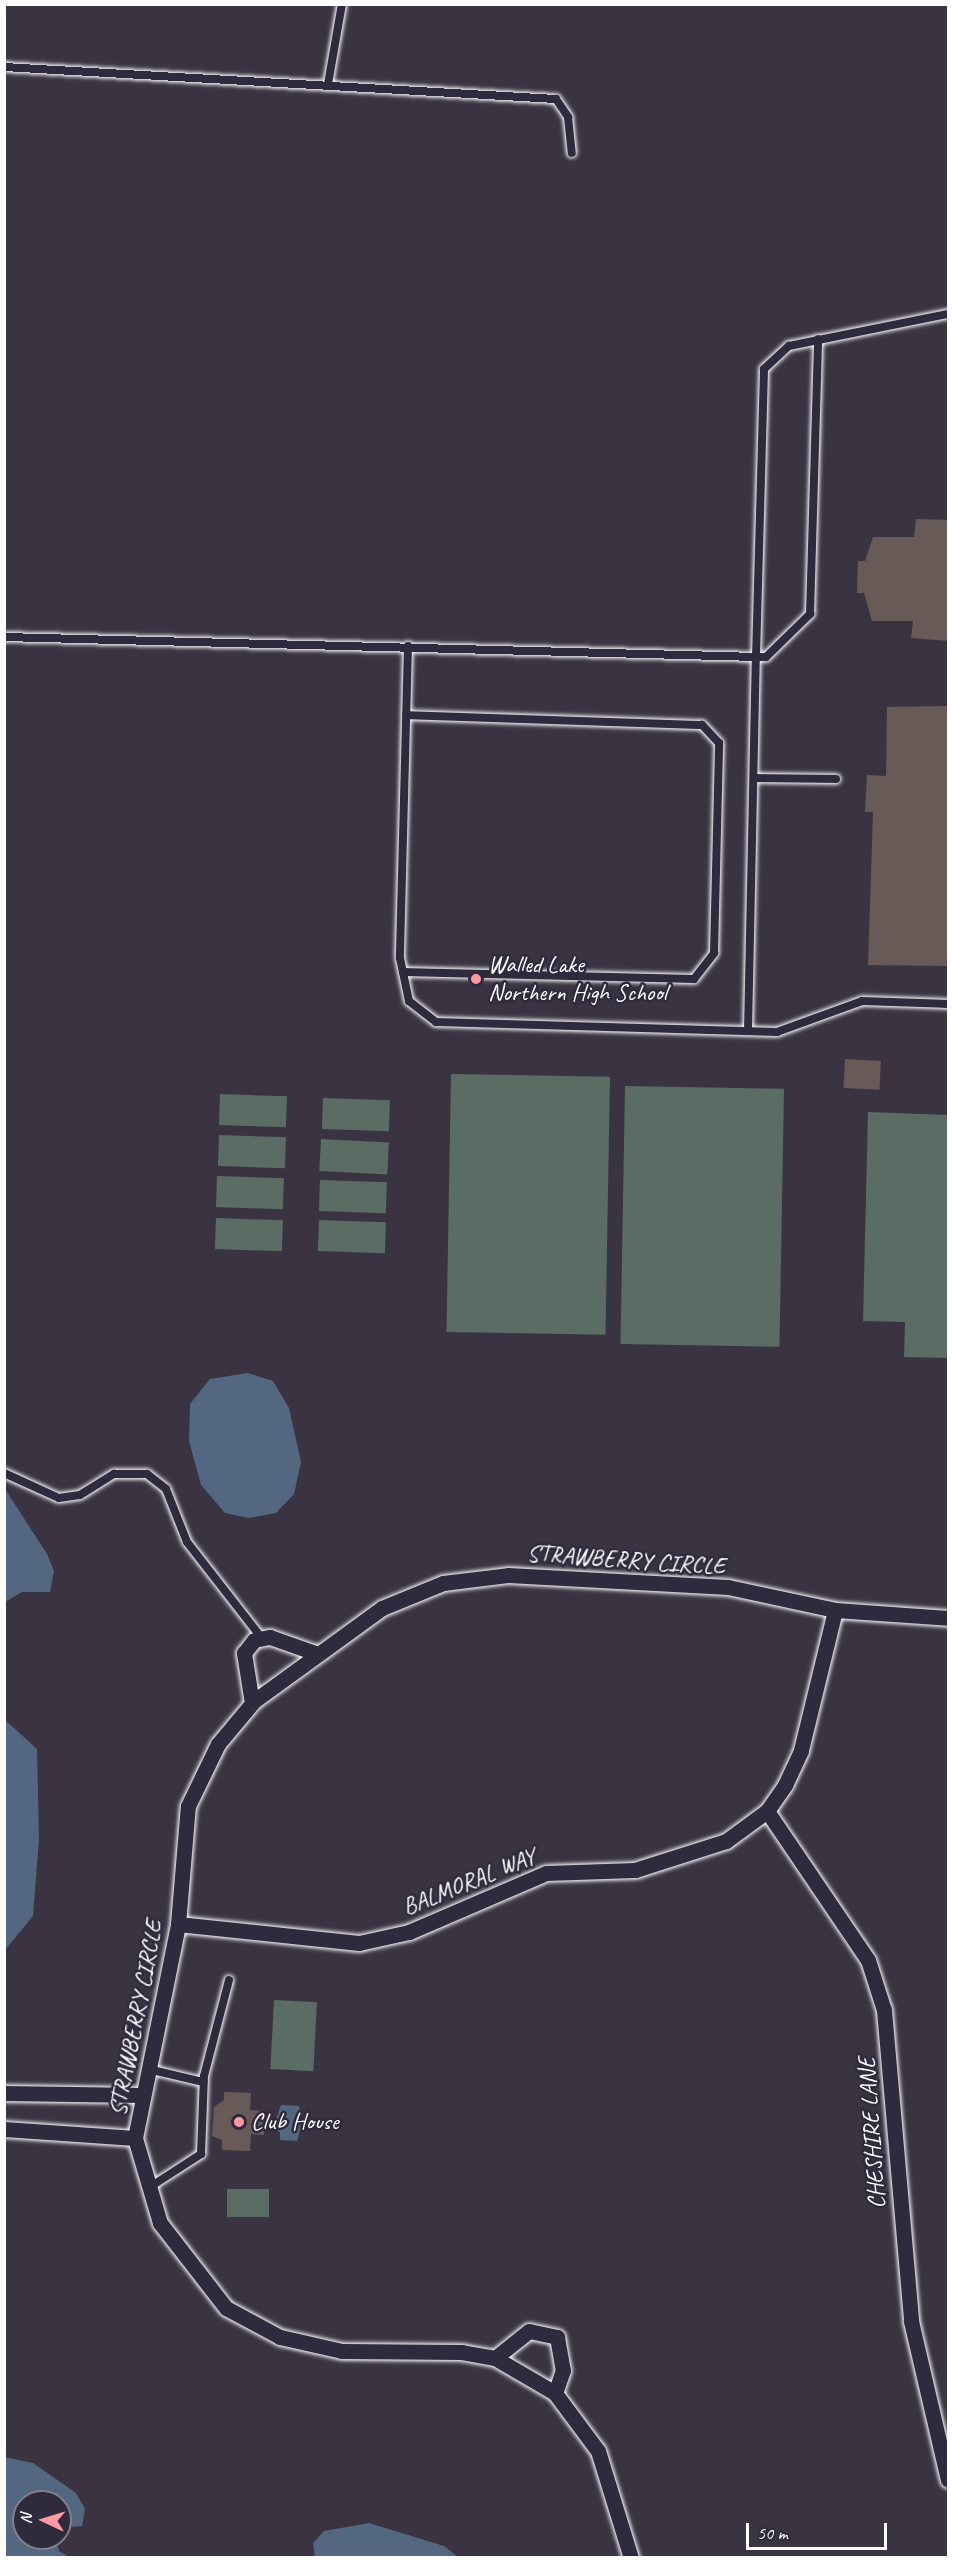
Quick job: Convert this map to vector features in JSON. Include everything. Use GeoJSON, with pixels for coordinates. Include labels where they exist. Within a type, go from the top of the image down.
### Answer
{"type":"FeatureCollection","features":[{"type":"Feature","properties":{"kind":"street","name":"STRAWBERRY CIRCLE"},"geometry":{"type":"LineString","coordinates":[[631,2558],[598,2451],[555,2393],[495,2358],[462,2352],[342,2351],[280,2337],[226,2308],[160,2223],[135,2138],[147,2069],[178,1924],[188,1806],[218,1744],[252,1703],[318,1654],[403,1600],[443,1583],[508,1575],[728,1587],[835,1610],[948,1618]]}},
{"type":"Feature","properties":{"kind":"street","name":"BALMORAL WAY"},"geometry":{"type":"LineString","coordinates":[[178,1924],[359,1943],[409,1932],[546,1873],[668,1863],[726,1841],[767,1811],[801,1750],[835,1610]]}},
{"type":"Feature","properties":{"kind":"street"},"geometry":{"type":"LineString","coordinates":[[252,1703],[244,1653],[261,1637],[318,1654]]}},
{"type":"Feature","properties":{"kind":"street","name":"CHESHIRE LANE"},"geometry":{"type":"LineString","coordinates":[[767,1811],[868,1960],[884,2010],[911,2321],[948,2480]]}},
{"type":"Feature","properties":{"kind":"street"},"geometry":{"type":"LineString","coordinates":[[4,2093],[142,2095]]}},
{"type":"Feature","properties":{"kind":"street"},"geometry":{"type":"LineString","coordinates":[[4,2129],[135,2138]]}},
{"type":"Feature","properties":{"kind":"street"},"geometry":{"type":"LineString","coordinates":[[495,2358],[529,2331],[557,2337],[562,2370],[555,2393]]}},
{"type":"Feature","properties":{"kind":"lane"},"geometry":{"type":"LineString","coordinates":[[328,84],[342,4]]}},
{"type":"Feature","properties":{"kind":"lane"},"geometry":{"type":"LineString","coordinates":[[4,67],[556,99],[568,117],[572,153]]}},
{"type":"Feature","properties":{"kind":"lane"},"geometry":{"type":"LineString","coordinates":[[748,1031],[764,369],[773,356],[789,346],[948,314]]}},
{"type":"Feature","properties":{"kind":"lane"},"geometry":{"type":"LineString","coordinates":[[4,636],[766,657],[810,614],[818,339]]}},
{"type":"Feature","properties":{"kind":"lane"},"geometry":{"type":"LineString","coordinates":[[408,646],[403,972],[410,1000],[436,1022],[777,1032],[862,1001],[948,1004]]}},
{"type":"Feature","properties":{"kind":"lane"},"geometry":{"type":"LineString","coordinates":[[403,972],[694,979],[714,952],[719,742],[702,725],[406,715]]}},
{"type":"Feature","properties":{"kind":"lane"},"geometry":{"type":"LineString","coordinates":[[754,778],[836,779]]}},
{"type":"Feature","properties":{"kind":"lane"},"geometry":{"type":"LineString","coordinates":[[4,1473],[59,1498],[80,1495],[114,1474],[147,1474],[166,1489],[187,1542],[261,1637]]}},
{"type":"Feature","properties":{"kind":"lane"},"geometry":{"type":"LineString","coordinates":[[150,2187],[201,2154],[203,2082],[229,1980]]}},
{"type":"Feature","properties":{"kind":"lane"},"geometry":{"type":"LineString","coordinates":[[147,2069],[203,2082]]}},
{"type":"Feature","properties":{"kind":"green space"},"geometry":{"type":"Polygon","coordinates":[[[451,1074],[610,1077],[605,1335],[446,1332],[451,1074]]]}},
{"type":"Feature","properties":{"kind":"green space"},"geometry":{"type":"Polygon","coordinates":[[[625,1086],[784,1089],[779,1347],[620,1344],[625,1086]]]}},
{"type":"Feature","properties":{"kind":"green space"},"geometry":{"type":"Polygon","coordinates":[[[220,1094],[287,1096],[286,1127],[219,1125],[220,1094]]]}},
{"type":"Feature","properties":{"kind":"green space"},"geometry":{"type":"Polygon","coordinates":[[[323,1098],[390,1100],[389,1131],[322,1129],[323,1098]]]}},
{"type":"Feature","properties":{"kind":"green space"},"geometry":{"type":"Polygon","coordinates":[[[868,1112],[948,1115],[948,1358],[904,1357],[905,1322],[863,1321],[868,1112]]]}},
{"type":"Feature","properties":{"kind":"green space"},"geometry":{"type":"Polygon","coordinates":[[[219,1135],[286,1137],[285,1168],[218,1166],[219,1135]]]}},
{"type":"Feature","properties":{"kind":"green space"},"geometry":{"type":"Polygon","coordinates":[[[321,1139],[389,1143],[387,1175],[319,1171],[321,1139]]]}},
{"type":"Feature","properties":{"kind":"green space"},"geometry":{"type":"Polygon","coordinates":[[[217,1176],[284,1178],[283,1209],[216,1207],[217,1176]]]}},
{"type":"Feature","properties":{"kind":"green space"},"geometry":{"type":"Polygon","coordinates":[[[320,1180],[387,1182],[386,1213],[319,1211],[320,1180]]]}},
{"type":"Feature","properties":{"kind":"green space"},"geometry":{"type":"Polygon","coordinates":[[[216,1218],[283,1220],[282,1251],[215,1249],[216,1218]]]}},
{"type":"Feature","properties":{"kind":"green space"},"geometry":{"type":"Polygon","coordinates":[[[319,1220],[386,1222],[385,1253],[318,1251],[319,1220]]]}},
{"type":"Feature","properties":{"kind":"green space"},"geometry":{"type":"Polygon","coordinates":[[[274,2000],[317,2002],[313,2071],[270,2069],[274,2000]]]}},
{"type":"Feature","properties":{"kind":"green space"},"geometry":{"type":"Polygon","coordinates":[[[227,2189],[269,2189],[269,2217],[227,2217],[227,2189]]]}},
{"type":"Feature","properties":{"kind":"water"},"geometry":{"type":"Polygon","coordinates":[[[248,1373],[273,1381],[289,1408],[301,1462],[294,1494],[276,1513],[249,1518],[225,1513],[201,1485],[189,1441],[190,1404],[210,1379],[248,1373]]]}},
{"type":"Feature","properties":{"kind":"water"},"geometry":{"type":"Polygon","coordinates":[[[5,1489],[47,1554],[54,1571],[50,1592],[22,1592],[5,1602],[5,1489]]]}},
{"type":"Feature","properties":{"kind":"water"},"geometry":{"type":"Polygon","coordinates":[[[4,1719],[37,1749],[39,1839],[33,1916],[5,1950],[4,1719]]]}},
{"type":"Feature","properties":{"kind":"water"},"geometry":{"type":"Polygon","coordinates":[[[281,2105],[299,2106],[302,2123],[297,2141],[280,2140],[280,2132],[273,2129],[281,2105]]]}},
{"type":"Feature","properties":{"kind":"water"},"geometry":{"type":"Polygon","coordinates":[[[4,2457],[33,2463],[72,2490],[12,2490],[12,2550],[59,2550],[69,2557],[5,2557],[4,2457]]]}},
{"type":"Feature","properties":{"kind":"water"},"geometry":{"type":"Polygon","coordinates":[[[72,2490],[85,2509],[82,2526],[72,2527],[72,2490]]]}},
{"type":"Feature","properties":{"kind":"water"},"geometry":{"type":"Polygon","coordinates":[[[369,2523],[444,2546],[458,2557],[315,2557],[313,2543],[324,2531],[369,2523]]]}},
{"type":"Feature","properties":{"kind":"building"},"geometry":{"type":"Polygon","coordinates":[[[916,519],[948,520],[948,641],[911,638],[913,621],[872,621],[864,593],[857,593],[858,561],[865,561],[873,537],[914,537],[916,519]]]}},
{"type":"Feature","properties":{"kind":"building"},"geometry":{"type":"Polygon","coordinates":[[[948,706],[948,966],[868,965],[873,812],[865,812],[867,775],[886,776],[887,707],[948,706]]]}},
{"type":"Feature","properties":{"kind":"building"},"geometry":{"type":"Polygon","coordinates":[[[845,1059],[881,1061],[879,1090],[843,1088],[845,1059]]]}},
{"type":"Feature","properties":{"kind":"building","name":"Club House"},"geometry":{"type":"Polygon","coordinates":[[[224,2092],[251,2093],[250,2110],[264,2111],[264,2135],[251,2134],[250,2151],[222,2150],[222,2140],[212,2136],[214,2107],[224,2100],[224,2092]]]}},
{"type":"Feature","properties":{"kind":"place","name":"Walled Lake Northern High School"},"geometry":{"type":"Point","coordinates":[476,979]}},
{"type":"Feature","properties":{"kind":"place","name":"Club House"},"geometry":{"type":"Point","coordinates":[239,2122]}}]}
